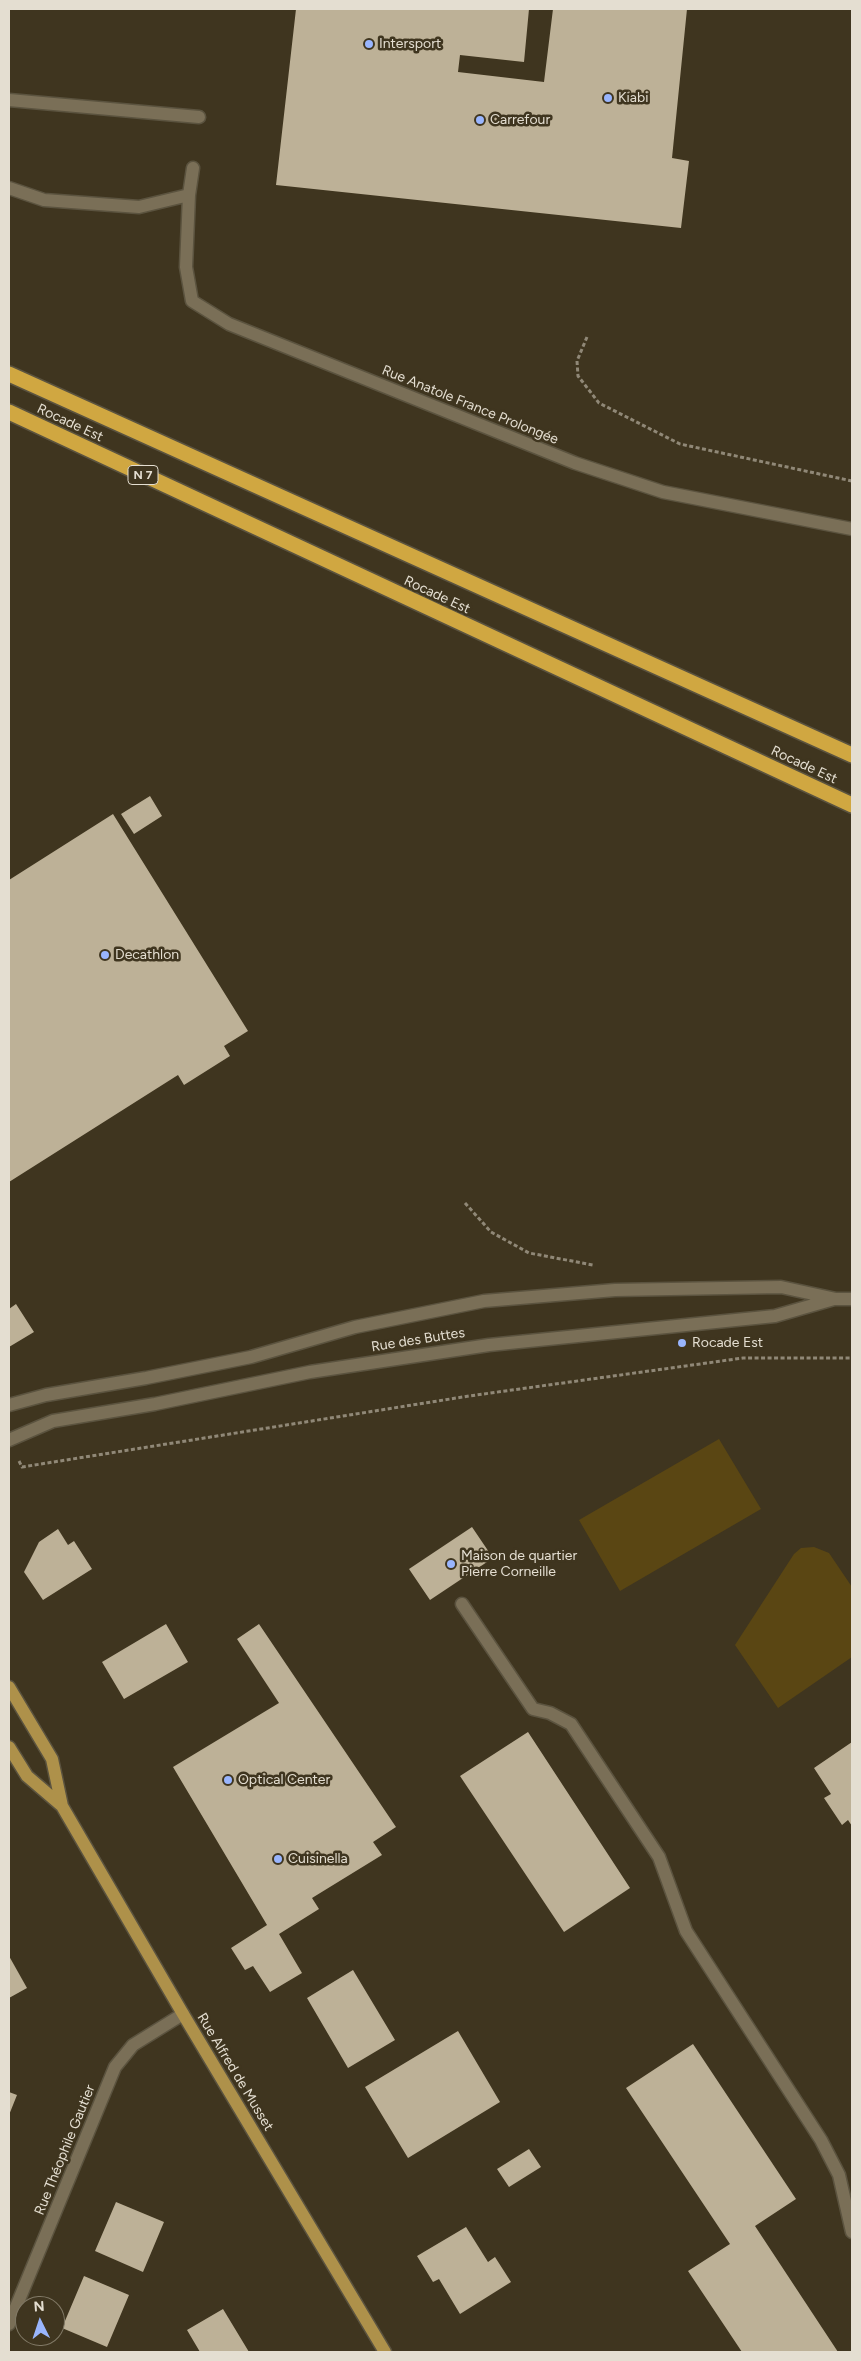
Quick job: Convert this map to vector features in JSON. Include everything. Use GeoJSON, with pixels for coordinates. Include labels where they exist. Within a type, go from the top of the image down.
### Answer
{"type":"FeatureCollection","features":[{"type":"Feature","properties":{"kind":"highway","name":"Rocade Est"},"geometry":{"type":"LineString","coordinates":[[9,374],[852,756]]}},
{"type":"Feature","properties":{"kind":"highway","name":"Rocade Est"},"geometry":{"type":"LineString","coordinates":[[9,412],[852,805]]}},
{"type":"Feature","properties":{"kind":"main road","name":"Rue Alfred de Musset"},"geometry":{"type":"LineString","coordinates":[[9,1687],[52,1759],[62,1806],[183,2014],[386,2352]]}},
{"type":"Feature","properties":{"kind":"main road","name":"Rue Alfred de Musset"},"geometry":{"type":"LineString","coordinates":[[9,1747],[27,1776],[62,1806]]}},
{"type":"Feature","properties":{"kind":"street"},"geometry":{"type":"LineString","coordinates":[[9,100],[199,117]]}},
{"type":"Feature","properties":{"kind":"street","name":"Rue Anatole France Prolongée"},"geometry":{"type":"LineString","coordinates":[[193,168],[189,195],[186,266],[192,301],[229,324],[575,463],[663,492],[852,529]]}},
{"type":"Feature","properties":{"kind":"street"},"geometry":{"type":"LineString","coordinates":[[9,188],[44,200],[139,207],[189,195]]}},
{"type":"Feature","properties":{"kind":"street","name":"Rue des Buttes"},"geometry":{"type":"LineString","coordinates":[[9,1405],[46,1395],[146,1378],[251,1357],[356,1327],[484,1301],[615,1290],[781,1287],[836,1299],[852,1299]]}},
{"type":"Feature","properties":{"kind":"street","name":"Rue des Buttes"},"geometry":{"type":"LineString","coordinates":[[9,1440],[52,1422],[154,1404],[310,1372],[490,1345],[775,1316],[836,1299]]}},
{"type":"Feature","properties":{"kind":"street"},"geometry":{"type":"LineString","coordinates":[[462,1604],[533,1709],[550,1714],[571,1724],[659,1857],[686,1931],[821,2140],[835,2166],[839,2175],[852,2232]]}},
{"type":"Feature","properties":{"kind":"street","name":"Rue Théophile Gautier"},"geometry":{"type":"LineString","coordinates":[[9,2324],[115,2067],[133,2045],[183,2014]]}},
{"type":"Feature","properties":{"kind":"path"},"geometry":{"type":"LineString","coordinates":[[587,338],[577,361],[578,376],[599,403],[680,444],[852,481]]}},
{"type":"Feature","properties":{"kind":"path"},"geometry":{"type":"LineString","coordinates":[[465,1203],[491,1232],[529,1253],[607,1267],[615,1274],[615,1290]]}},
{"type":"Feature","properties":{"kind":"path"},"geometry":{"type":"LineString","coordinates":[[9,1440],[22,1467],[468,1396],[743,1358],[852,1358]]}},
{"type":"Feature","properties":{"kind":"shaded area"},"geometry":{"type":"Polygon","coordinates":[[[719,1439],[761,1509],[620,1591],[579,1520],[719,1439]]]}},
{"type":"Feature","properties":{"kind":"shaded area"},"geometry":{"type":"Polygon","coordinates":[[[814,1547],[829,1553],[852,1587],[852,1657],[778,1708],[735,1645],[794,1554],[801,1548],[814,1547]]]}},
{"type":"Feature","properties":{"kind":"building","name":"Carrefour"},"geometry":{"type":"Polygon","coordinates":[[[296,9],[529,9],[524,62],[460,55],[458,72],[544,82],[553,9],[687,9],[672,158],[689,161],[681,228],[276,185],[296,9]]]}},
{"type":"Feature","properties":{"kind":"building"},"geometry":{"type":"Polygon","coordinates":[[[150,796],[162,816],[134,834],[121,814],[150,796]]]}},
{"type":"Feature","properties":{"kind":"building","name":"Decathlon"},"geometry":{"type":"Polygon","coordinates":[[[113,814],[248,1031],[224,1046],[230,1056],[184,1085],[178,1075],[9,1182],[9,880],[113,814]]]}},
{"type":"Feature","properties":{"kind":"building"},"geometry":{"type":"Polygon","coordinates":[[[16,1304],[34,1332],[9,1347],[9,1309],[16,1304]]]}},
{"type":"Feature","properties":{"kind":"building","name":"Maison de quartier Pierre Corneille"},"geometry":{"type":"Polygon","coordinates":[[[472,1527],[493,1558],[430,1600],[409,1569],[472,1527]]]}},
{"type":"Feature","properties":{"kind":"building"},"geometry":{"type":"Polygon","coordinates":[[[58,1529],[68,1545],[74,1541],[92,1569],[43,1600],[24,1572],[39,1542],[58,1529]]]}},
{"type":"Feature","properties":{"kind":"building"},"geometry":{"type":"Polygon","coordinates":[[[166,1624],[188,1662],[124,1699],[102,1662],[166,1624]]]}},
{"type":"Feature","properties":{"kind":"building"},"geometry":{"type":"Polygon","coordinates":[[[259,1624],[396,1827],[373,1842],[382,1855],[312,1898],[319,1909],[279,1934],[302,1973],[270,1992],[253,1966],[245,1970],[231,1948],[267,1925],[173,1767],[279,1703],[237,1639],[259,1624]]]}},
{"type":"Feature","properties":{"kind":"building"},"geometry":{"type":"Polygon","coordinates":[[[528,1732],[630,1888],[564,1932],[460,1776],[528,1732]]]}},
{"type":"Feature","properties":{"kind":"building"},"geometry":{"type":"Polygon","coordinates":[[[852,1742],[852,1826],[848,1820],[842,1825],[824,1798],[831,1794],[814,1768],[852,1742]]]}},
{"type":"Feature","properties":{"kind":"building"},"geometry":{"type":"Polygon","coordinates":[[[9,1956],[27,1988],[9,1998],[9,1956]]]}},
{"type":"Feature","properties":{"kind":"building"},"geometry":{"type":"Polygon","coordinates":[[[353,1970],[395,2040],[348,2068],[307,1998],[353,1970]]]}},
{"type":"Feature","properties":{"kind":"building"},"geometry":{"type":"Polygon","coordinates":[[[458,2031],[500,2102],[408,2158],[365,2087],[458,2031]]]}},
{"type":"Feature","properties":{"kind":"building"},"geometry":{"type":"Polygon","coordinates":[[[693,2044],[796,2199],[755,2226],[838,2352],[742,2352],[688,2271],[730,2244],[626,2088],[693,2044]]]}},
{"type":"Feature","properties":{"kind":"building"},"geometry":{"type":"Polygon","coordinates":[[[9,2092],[17,2095],[9,2115],[9,2092]]]}},
{"type":"Feature","properties":{"kind":"building"},"geometry":{"type":"Polygon","coordinates":[[[529,2149],[541,2167],[509,2187],[497,2169],[529,2149]]]}},
{"type":"Feature","properties":{"kind":"building"},"geometry":{"type":"Polygon","coordinates":[[[116,2202],[164,2222],[143,2272],[95,2251],[116,2202]]]}},
{"type":"Feature","properties":{"kind":"building"},"geometry":{"type":"Polygon","coordinates":[[[466,2227],[488,2262],[495,2257],[511,2282],[460,2314],[439,2279],[433,2282],[417,2256],[466,2227]]]}},
{"type":"Feature","properties":{"kind":"building"},"geometry":{"type":"Polygon","coordinates":[[[84,2276],[129,2295],[107,2347],[65,2329],[65,2321],[84,2276]]]}},
{"type":"Feature","properties":{"kind":"building"},"geometry":{"type":"Polygon","coordinates":[[[223,2309],[249,2352],[200,2352],[187,2330],[223,2309]]]}},
{"type":"Feature","properties":{"kind":"place","name":"Intersport"},"geometry":{"type":"Point","coordinates":[369,44]}},
{"type":"Feature","properties":{"kind":"place","name":"Kiabi"},"geometry":{"type":"Point","coordinates":[608,98]}},
{"type":"Feature","properties":{"kind":"place","name":"Carrefour"},"geometry":{"type":"Point","coordinates":[480,120]}},
{"type":"Feature","properties":{"kind":"place","name":"Decathlon"},"geometry":{"type":"Point","coordinates":[105,955]}},
{"type":"Feature","properties":{"kind":"place","name":"Rocade Est"},"geometry":{"type":"Point","coordinates":[682,1343]}},
{"type":"Feature","properties":{"kind":"place","name":"Maison de quartier Pierre Corneille"},"geometry":{"type":"Point","coordinates":[451,1564]}},
{"type":"Feature","properties":{"kind":"place","name":"Optical Center"},"geometry":{"type":"Point","coordinates":[228,1780]}},
{"type":"Feature","properties":{"kind":"place","name":"Cuisinella"},"geometry":{"type":"Point","coordinates":[278,1859]}}]}
